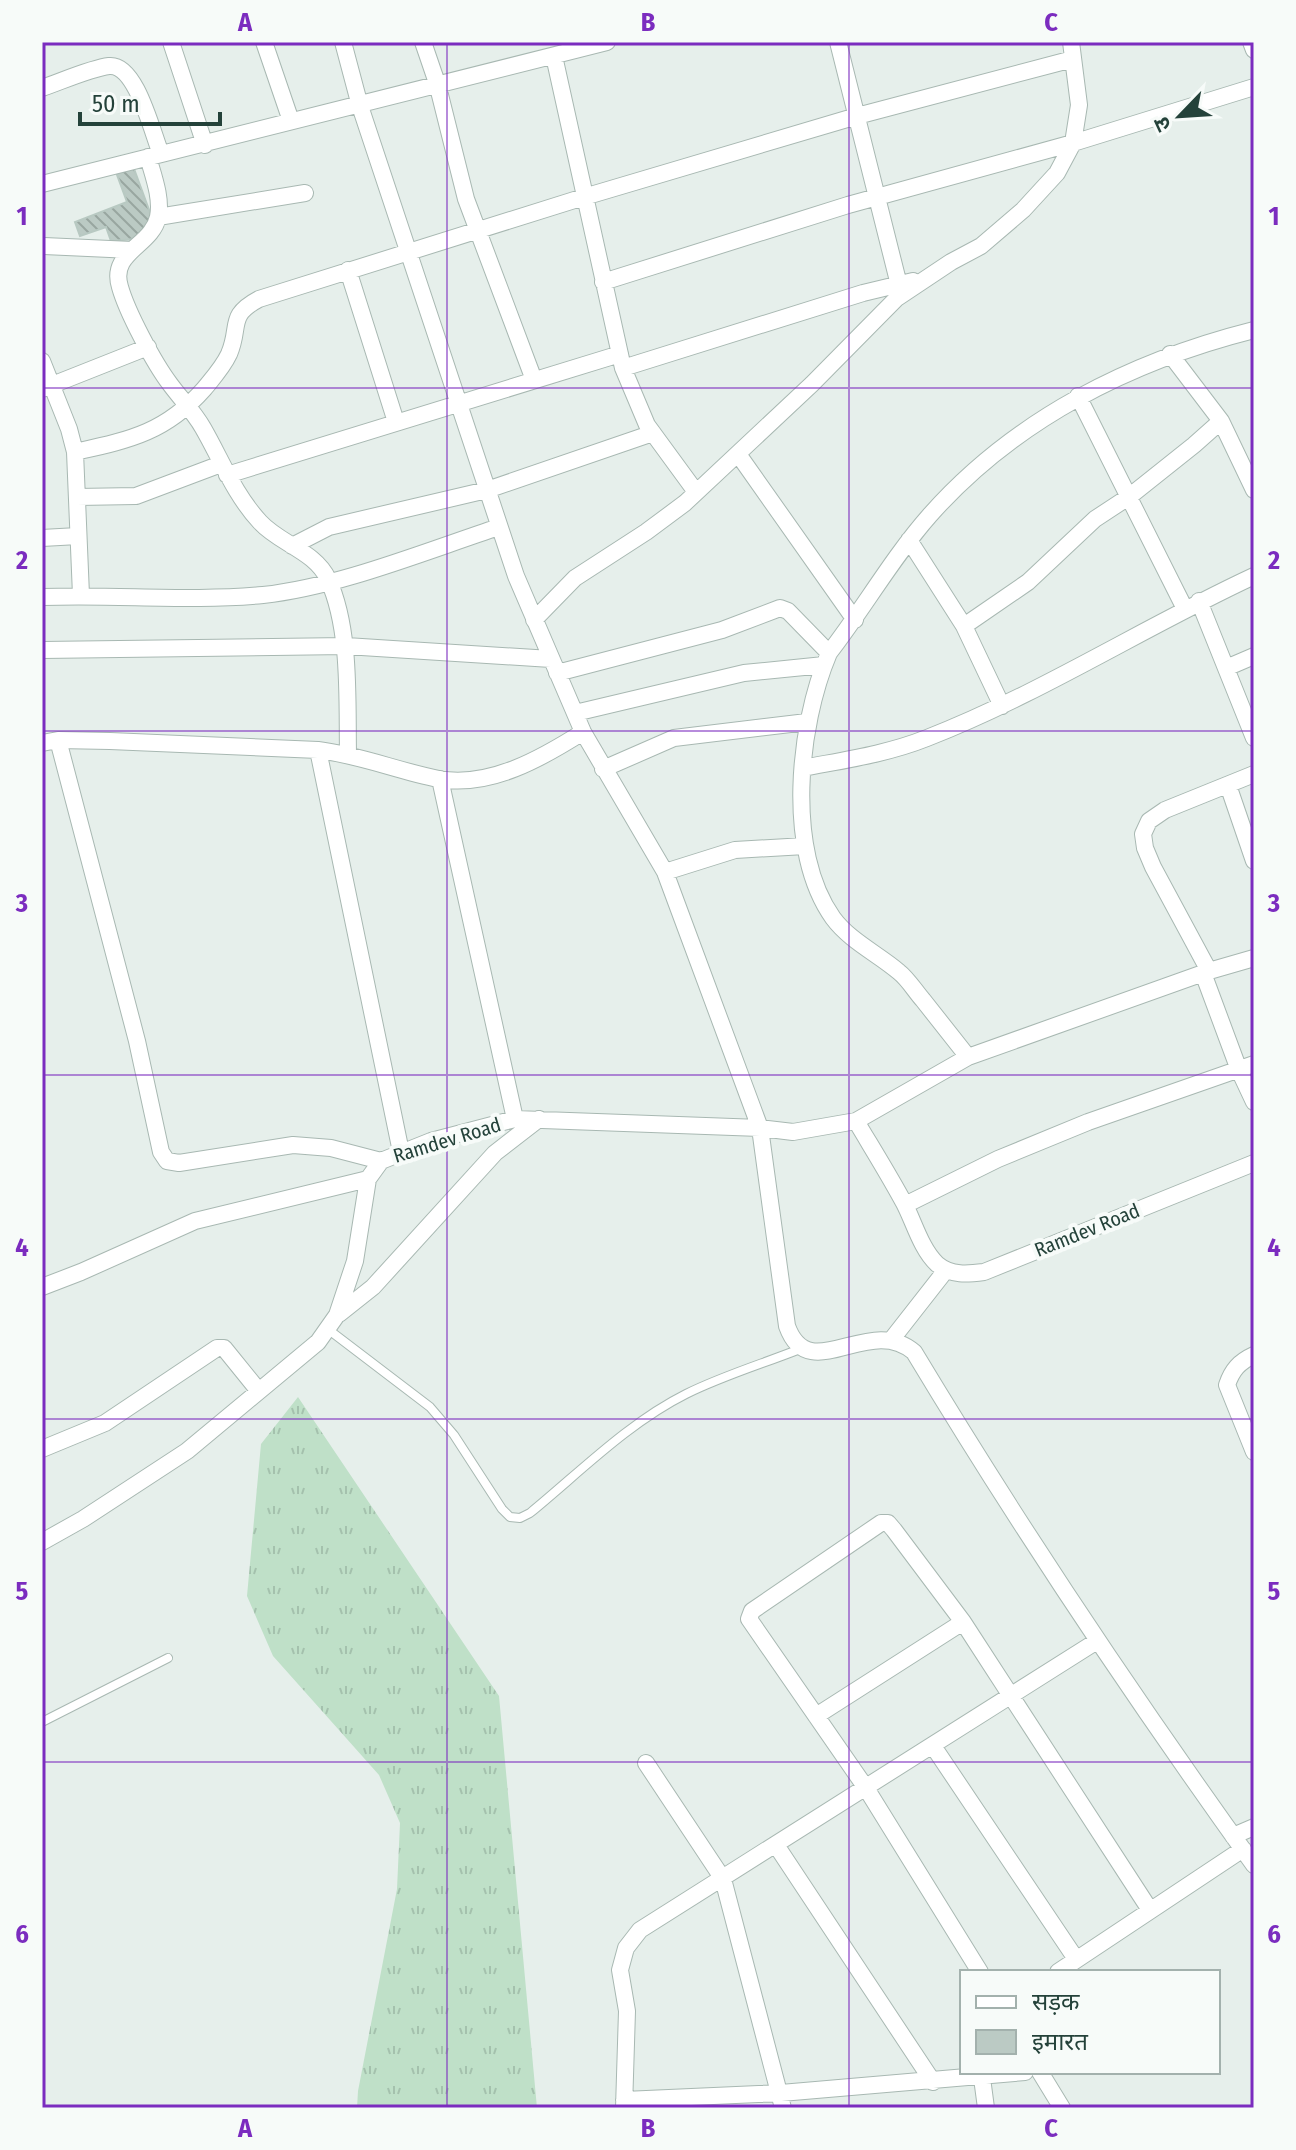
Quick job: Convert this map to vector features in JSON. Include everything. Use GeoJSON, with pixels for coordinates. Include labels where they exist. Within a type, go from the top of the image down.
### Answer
{"type":"FeatureCollection","features":[{"type":"Feature","properties":{"kind":"street"},"geometry":{"type":"LineString","coordinates":[[171,42],[205,145]]}},
{"type":"Feature","properties":{"kind":"street"},"geometry":{"type":"LineString","coordinates":[[264,42],[291,121]]}},
{"type":"Feature","properties":{"kind":"street"},"geometry":{"type":"LineString","coordinates":[[343,42],[360,106],[458,403],[534,620],[583,732],[665,872],[760,1128],[787,1326],[792,1341],[800,1349],[812,1353],[892,1339],[914,1352],[978,1459],[1097,1641],[1254,1865]]}},
{"type":"Feature","properties":{"kind":"street"},"geometry":{"type":"LineString","coordinates":[[423,42],[437,83],[466,199],[534,380]]}},
{"type":"Feature","properties":{"kind":"street"},"geometry":{"type":"LineString","coordinates":[[42,184],[607,42]]}},
{"type":"Feature","properties":{"kind":"street"},"geometry":{"type":"LineString","coordinates":[[838,42],[899,285]]}},
{"type":"Feature","properties":{"kind":"street"},"geometry":{"type":"LineString","coordinates":[[1251,42],[1254,50]]}},
{"type":"Feature","properties":{"kind":"street"},"geometry":{"type":"LineString","coordinates":[[75,452],[154,431],[188,407],[219,372],[229,354],[237,316],[244,307],[259,299],[584,197],[1072,51],[1079,105],[1073,143],[1057,173],[1023,210],[981,246],[923,279],[897,298],[802,394],[696,492],[646,532],[575,578],[534,620]]}},
{"type":"Feature","properties":{"kind":"street"},"geometry":{"type":"LineString","coordinates":[[554,56],[622,361],[640,412],[696,492]]}},
{"type":"Feature","properties":{"kind":"street"},"geometry":{"type":"LineString","coordinates":[[42,88],[109,66],[120,68],[133,81],[154,156],[158,217],[154,227],[121,262],[118,276],[120,288],[168,382],[202,427],[224,470],[260,522],[277,538],[306,553],[322,568],[329,581],[346,646],[348,753]]}},
{"type":"Feature","properties":{"kind":"street"},"geometry":{"type":"LineString","coordinates":[[603,282],[875,197],[1073,143],[1254,87]]}},
{"type":"Feature","properties":{"kind":"street"},"geometry":{"type":"LineString","coordinates":[[158,217],[305,193]]}},
{"type":"Feature","properties":{"kind":"street"},"geometry":{"type":"LineString","coordinates":[[42,227],[43,246],[132,250]]}},
{"type":"Feature","properties":{"kind":"street"},"geometry":{"type":"LineString","coordinates":[[348,270],[396,422]]}},
{"type":"Feature","properties":{"kind":"street"},"geometry":{"type":"LineString","coordinates":[[77,497],[136,496],[534,380],[622,361],[923,279]]}},
{"type":"Feature","properties":{"kind":"street"},"geometry":{"type":"LineString","coordinates":[[968,1057],[902,973],[859,943],[835,921],[813,879],[805,846],[803,768],[807,722],[826,659],[932,512],[1023,431],[1078,396],[1170,354],[1254,330]]}},
{"type":"Feature","properties":{"kind":"street"},"geometry":{"type":"LineString","coordinates":[[47,387],[148,347]]}},
{"type":"Feature","properties":{"kind":"street"},"geometry":{"type":"LineString","coordinates":[[1170,354],[1221,421],[1254,490]]}},
{"type":"Feature","properties":{"kind":"street"},"geometry":{"type":"LineString","coordinates":[[42,361],[47,387],[69,429],[75,452],[81,595]]}},
{"type":"Feature","properties":{"kind":"street"},"geometry":{"type":"LineString","coordinates":[[1078,396],[1226,668],[1254,738]]}},
{"type":"Feature","properties":{"kind":"street"},"geometry":{"type":"LineString","coordinates":[[964,626],[1028,582],[1095,519],[1130,496],[1221,421]]}},
{"type":"Feature","properties":{"kind":"street"},"geometry":{"type":"LineString","coordinates":[[292,546],[329,527],[487,490],[653,433]]}},
{"type":"Feature","properties":{"kind":"street"},"geometry":{"type":"LineString","coordinates":[[738,454],[855,620]]}},
{"type":"Feature","properties":{"kind":"street"},"geometry":{"type":"LineString","coordinates":[[42,597],[238,597],[284,592],[329,581],[499,527]]}},
{"type":"Feature","properties":{"kind":"street"},"geometry":{"type":"LineString","coordinates":[[42,538],[78,536]]}},
{"type":"Feature","properties":{"kind":"street"},"geometry":{"type":"LineString","coordinates":[[909,540],[964,626],[1002,706]]}},
{"type":"Feature","properties":{"kind":"street"},"geometry":{"type":"LineString","coordinates":[[803,768],[925,739],[1002,706],[1192,605],[1254,576]]}},
{"type":"Feature","properties":{"kind":"street"},"geometry":{"type":"LineString","coordinates":[[42,650],[346,646],[554,666],[722,630],[780,608],[788,611],[826,659]]}},
{"type":"Feature","properties":{"kind":"street"},"geometry":{"type":"LineString","coordinates":[[1226,668],[1254,656]]}},
{"type":"Feature","properties":{"kind":"street"},"geometry":{"type":"LineString","coordinates":[[575,713],[744,673],[826,659]]}},
{"type":"Feature","properties":{"kind":"street"},"geometry":{"type":"LineString","coordinates":[[603,769],[674,738],[807,722]]}},
{"type":"Feature","properties":{"kind":"street"},"geometry":{"type":"LineString","coordinates":[[381,1161],[331,1148],[293,1145],[179,1163],[167,1161],[161,1152],[137,1041],[50,742],[318,750],[348,753],[440,779],[463,780],[502,773],[549,753],[583,732]]}},
{"type":"Feature","properties":{"kind":"street"},"geometry":{"type":"LineString","coordinates":[[318,750],[401,1152]]}},
{"type":"Feature","properties":{"kind":"street"},"geometry":{"type":"LineString","coordinates":[[1254,774],[1165,810],[1149,821],[1143,834],[1153,867],[1206,972],[1247,1067],[1254,1102]]}},
{"type":"Feature","properties":{"kind":"street"},"geometry":{"type":"LineString","coordinates":[[440,779],[515,1119]]}},
{"type":"Feature","properties":{"kind":"street"},"geometry":{"type":"LineString","coordinates":[[1228,785],[1254,861]]}},
{"type":"Feature","properties":{"kind":"street"},"geometry":{"type":"LineString","coordinates":[[665,872],[735,850],[805,846]]}},
{"type":"Feature","properties":{"kind":"street","name":"Ramdev Road"},"geometry":{"type":"LineString","coordinates":[[42,1542],[187,1451],[318,1342],[333,1323],[355,1261],[368,1179],[381,1161],[401,1152],[515,1119],[760,1128],[793,1132],[856,1121],[968,1057],[1206,972],[1254,958]]}},
{"type":"Feature","properties":{"kind":"street"},"geometry":{"type":"LineString","coordinates":[[905,1205],[998,1159],[1088,1122],[1247,1067]]}},
{"type":"Feature","properties":{"kind":"street"},"geometry":{"type":"LineString","coordinates":[[333,1323],[373,1287],[495,1153],[539,1118]]}},
{"type":"Feature","properties":{"kind":"street"},"geometry":{"type":"LineString","coordinates":[[856,1121],[905,1205],[927,1250],[936,1263],[946,1270],[892,1339]]}},
{"type":"Feature","properties":{"kind":"street","name":"Ramdev Road"},"geometry":{"type":"LineString","coordinates":[[946,1270],[963,1275],[984,1272],[1254,1163]]}},
{"type":"Feature","properties":{"kind":"street"},"geometry":{"type":"LineString","coordinates":[[42,1287],[195,1221],[368,1179]]}},
{"type":"Feature","properties":{"kind":"street"},"geometry":{"type":"LineString","coordinates":[[42,1449],[105,1423],[217,1348],[224,1348],[230,1354],[258,1390]]}},
{"type":"Feature","properties":{"kind":"street"},"geometry":{"type":"LineString","coordinates":[[1254,1355],[1231,1372],[1227,1385],[1254,1452]]}},
{"type":"Feature","properties":{"kind":"street"},"geometry":{"type":"LineString","coordinates":[[979,1970],[866,1788],[751,1625],[752,1611],[875,1526],[888,1523],[963,1622],[1150,1910]]}},
{"type":"Feature","properties":{"kind":"street"},"geometry":{"type":"LineString","coordinates":[[816,1716],[963,1622]]}},
{"type":"Feature","properties":{"kind":"street"},"geometry":{"type":"LineString","coordinates":[[1011,2074],[782,2100],[624,2104],[627,2011],[620,1970],[626,1948],[640,1930],[1097,1641]]}},
{"type":"Feature","properties":{"kind":"street"},"geometry":{"type":"LineString","coordinates":[[933,1746],[1076,1959]]}},
{"type":"Feature","properties":{"kind":"street"},"geometry":{"type":"LineString","coordinates":[[646,1763],[723,1879],[782,2100]]}},
{"type":"Feature","properties":{"kind":"street"},"geometry":{"type":"LineString","coordinates":[[1061,1970],[1150,1910],[1254,1827]]}},
{"type":"Feature","properties":{"kind":"street"},"geometry":{"type":"LineString","coordinates":[[776,1845],[933,2082]]}},
{"type":"Feature","properties":{"kind":"street"},"geometry":{"type":"LineString","coordinates":[[1041,2074],[1062,2108]]}},
{"type":"Feature","properties":{"kind":"street"},"geometry":{"type":"LineString","coordinates":[[982,2078],[986,2108]]}},
{"type":"Feature","properties":{"kind":"lane"},"geometry":{"type":"LineString","coordinates":[[333,1323],[430,1407],[454,1435],[502,1509],[510,1517],[520,1518],[660,1409],[686,1394],[800,1349]]}},
{"type":"Feature","properties":{"kind":"lane"},"geometry":{"type":"LineString","coordinates":[[42,1722],[168,1658]]}},
{"type":"Feature","properties":{"kind":"green space"},"geometry":{"type":"Polygon","coordinates":[[[298,1397],[499,1696],[537,2108],[357,2108],[397,1889],[400,1823],[379,1775],[273,1656],[247,1596],[261,1444],[298,1397]]]}},
{"type":"Feature","properties":{"kind":"building"},"geometry":{"type":"Polygon","coordinates":[[[133,166],[152,218],[135,239],[111,241],[106,227],[80,236],[75,222],[127,202],[116,172],[133,166]]]}}]}
